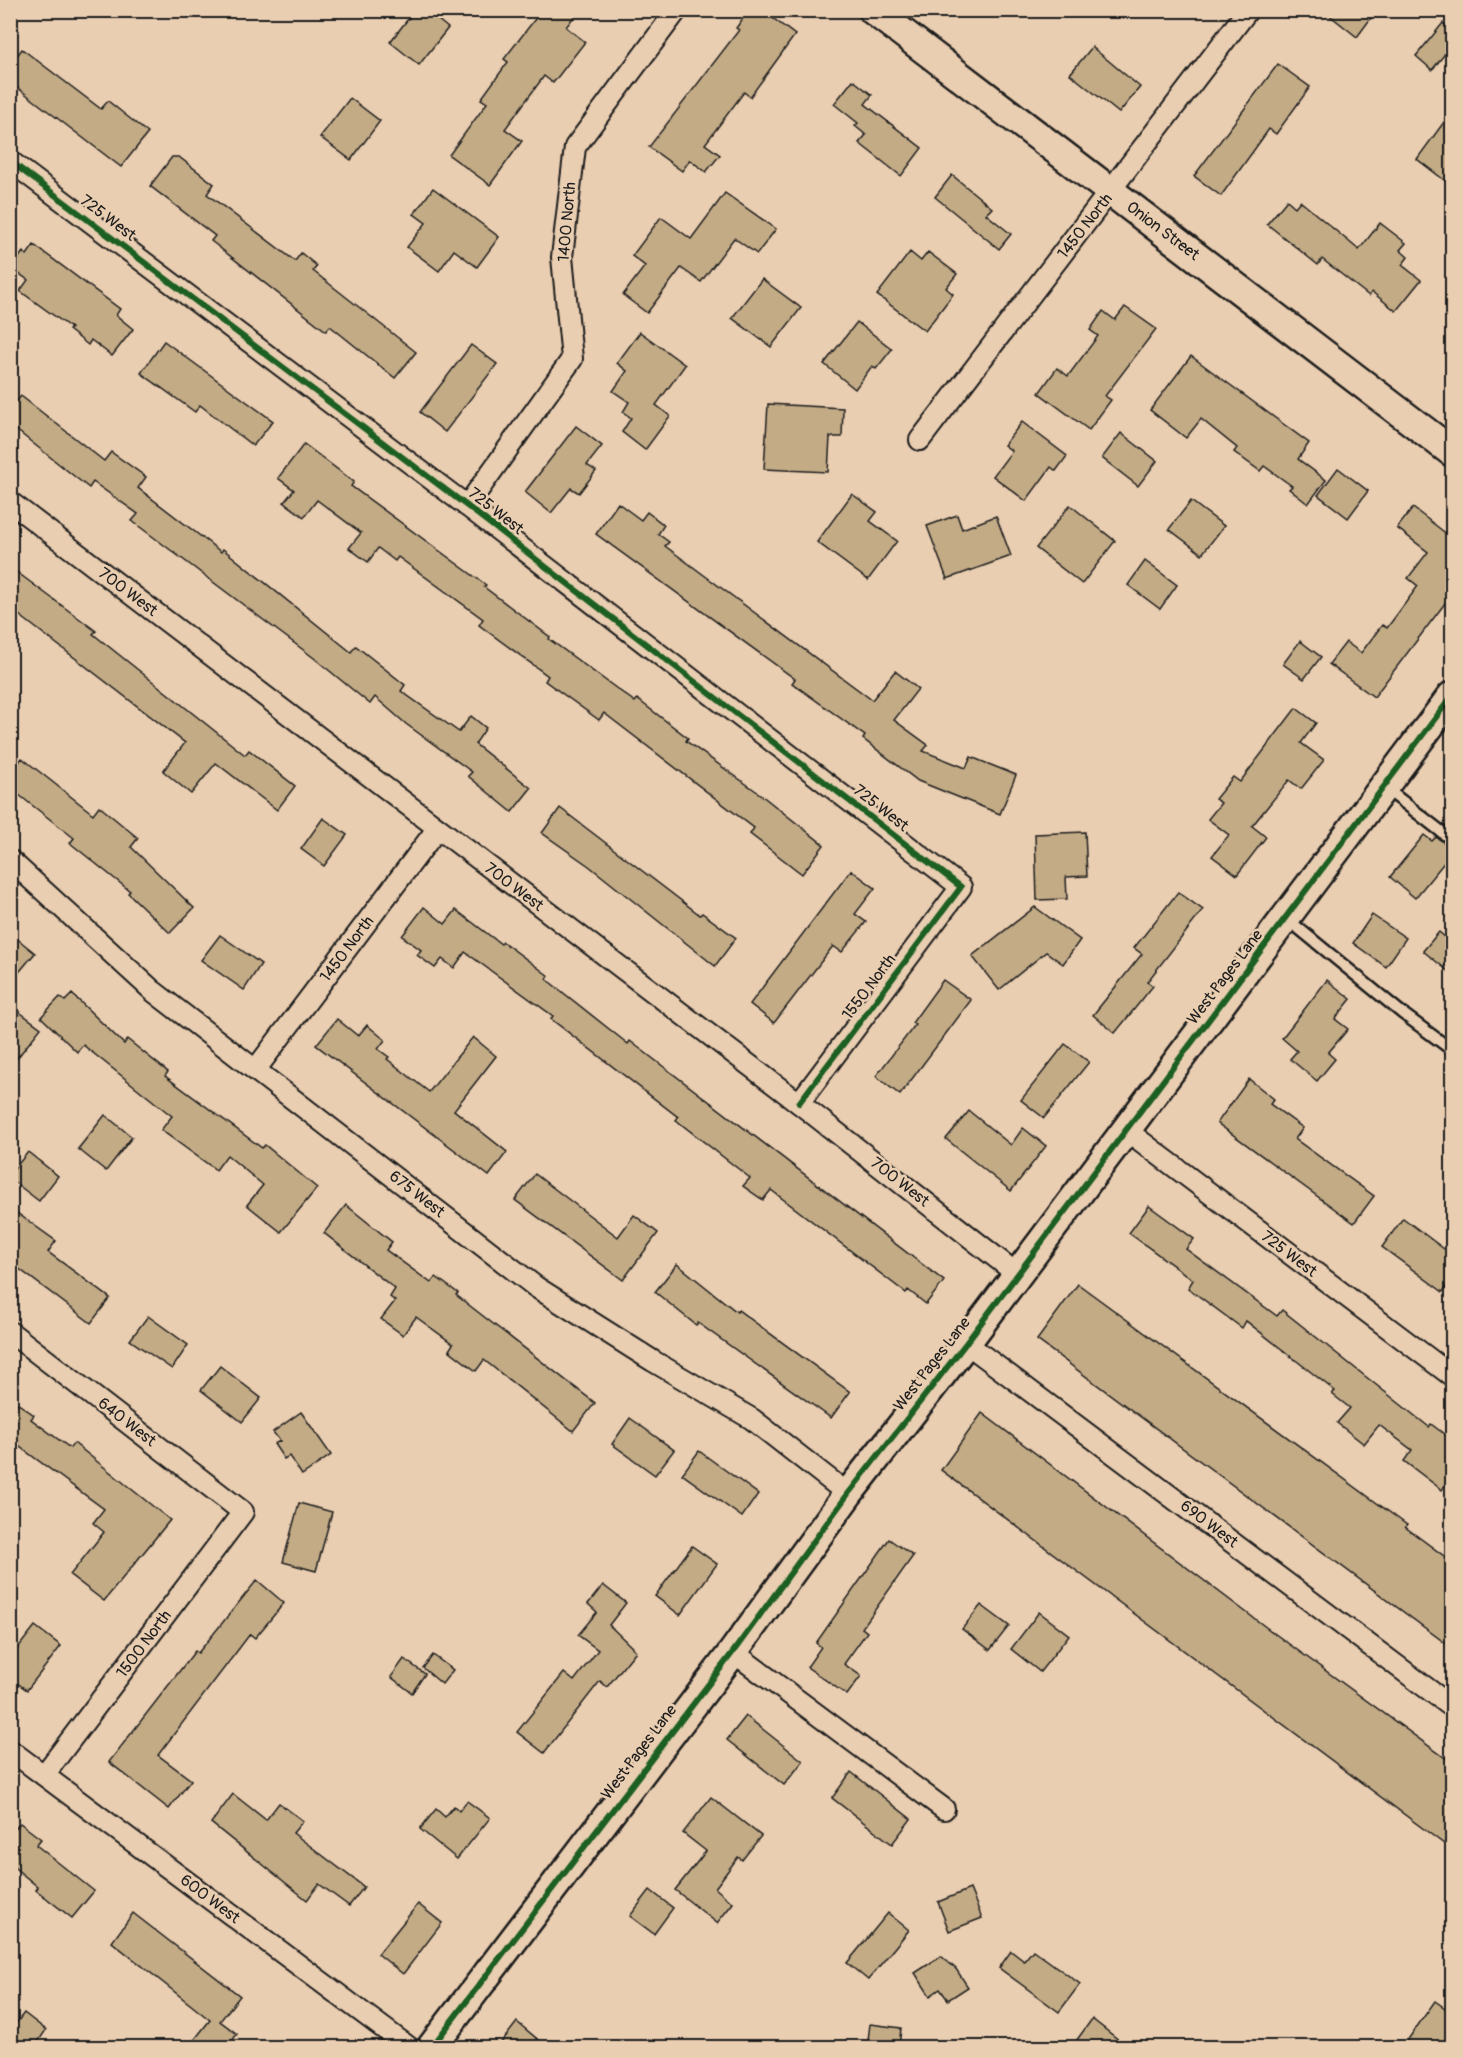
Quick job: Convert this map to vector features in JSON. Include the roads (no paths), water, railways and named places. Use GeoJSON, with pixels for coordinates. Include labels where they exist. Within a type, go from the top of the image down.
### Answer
{"type":"FeatureCollection","features":[{"type":"Feature","properties":{"kind":"street","name":"1400 North"},"geometry":{"type":"LineString","coordinates":[[467,506],[572,359],[562,257],[575,147],[677,10]]}},
{"type":"Feature","properties":{"kind":"street","name":"Onion Street"},"geometry":{"type":"LineString","coordinates":[[873,10],[1452,452]]}},
{"type":"Feature","properties":{"kind":"street","name":"1450 North"},"geometry":{"type":"LineString","coordinates":[[921,440],[1248,10]]}},
{"type":"Feature","properties":{"kind":"street","name":"725 West"},"geometry":{"type":"LineString","coordinates":[[10,161],[467,506],[962,887]]}},
{"type":"Feature","properties":{"kind":"street","name":"700 West"},"geometry":{"type":"LineString","coordinates":[[10,502],[437,829],[799,1102],[1017,1274]]}},
{"type":"Feature","properties":{"kind":"street","name":"West Pages Lane"},"geometry":{"type":"LineString","coordinates":[[431,2048],[733,1652],[848,1494],[966,1343],[1452,696]]}},
{"type":"Feature","properties":{"kind":"street","name":"1450 North"},"geometry":{"type":"LineString","coordinates":[[256,1068],[437,829]]}},
{"type":"Feature","properties":{"kind":"street","name":"675 West"},"geometry":{"type":"LineString","coordinates":[[10,860],[153,991],[256,1068],[536,1287],[653,1361],[752,1419],[848,1494]]}},
{"type":"Feature","properties":{"kind":"street","name":"1550 North"},"geometry":{"type":"LineString","coordinates":[[799,1102],[962,887]]}},
{"type":"Feature","properties":{"kind":"street","name":"725 West"},"geometry":{"type":"LineString","coordinates":[[1126,1130],[1452,1376]]}},
{"type":"Feature","properties":{"kind":"street","name":"640 West"},"geometry":{"type":"LineString","coordinates":[[10,1332],[243,1512]]}},
{"type":"Feature","properties":{"kind":"street","name":"690 West"},"geometry":{"type":"LineString","coordinates":[[966,1343],[1452,1707]]}},
{"type":"Feature","properties":{"kind":"street","name":"1500 North"},"geometry":{"type":"LineString","coordinates":[[44,1775],[243,1512]]}},
{"type":"Feature","properties":{"kind":"street"},"geometry":{"type":"LineString","coordinates":[[733,1652],[944,1809]]}},
{"type":"Feature","properties":{"kind":"street","name":"600 West"},"geometry":{"type":"LineString","coordinates":[[10,1750],[410,2048]]}},
{"type":"Feature","properties":{"kind":"lane"},"geometry":{"type":"LineString","coordinates":[[1384,787],[1452,840]]}},
{"type":"Feature","properties":{"kind":"lane"},"geometry":{"type":"LineString","coordinates":[[1286,918],[1402,1013],[1452,1050]]}}]}
